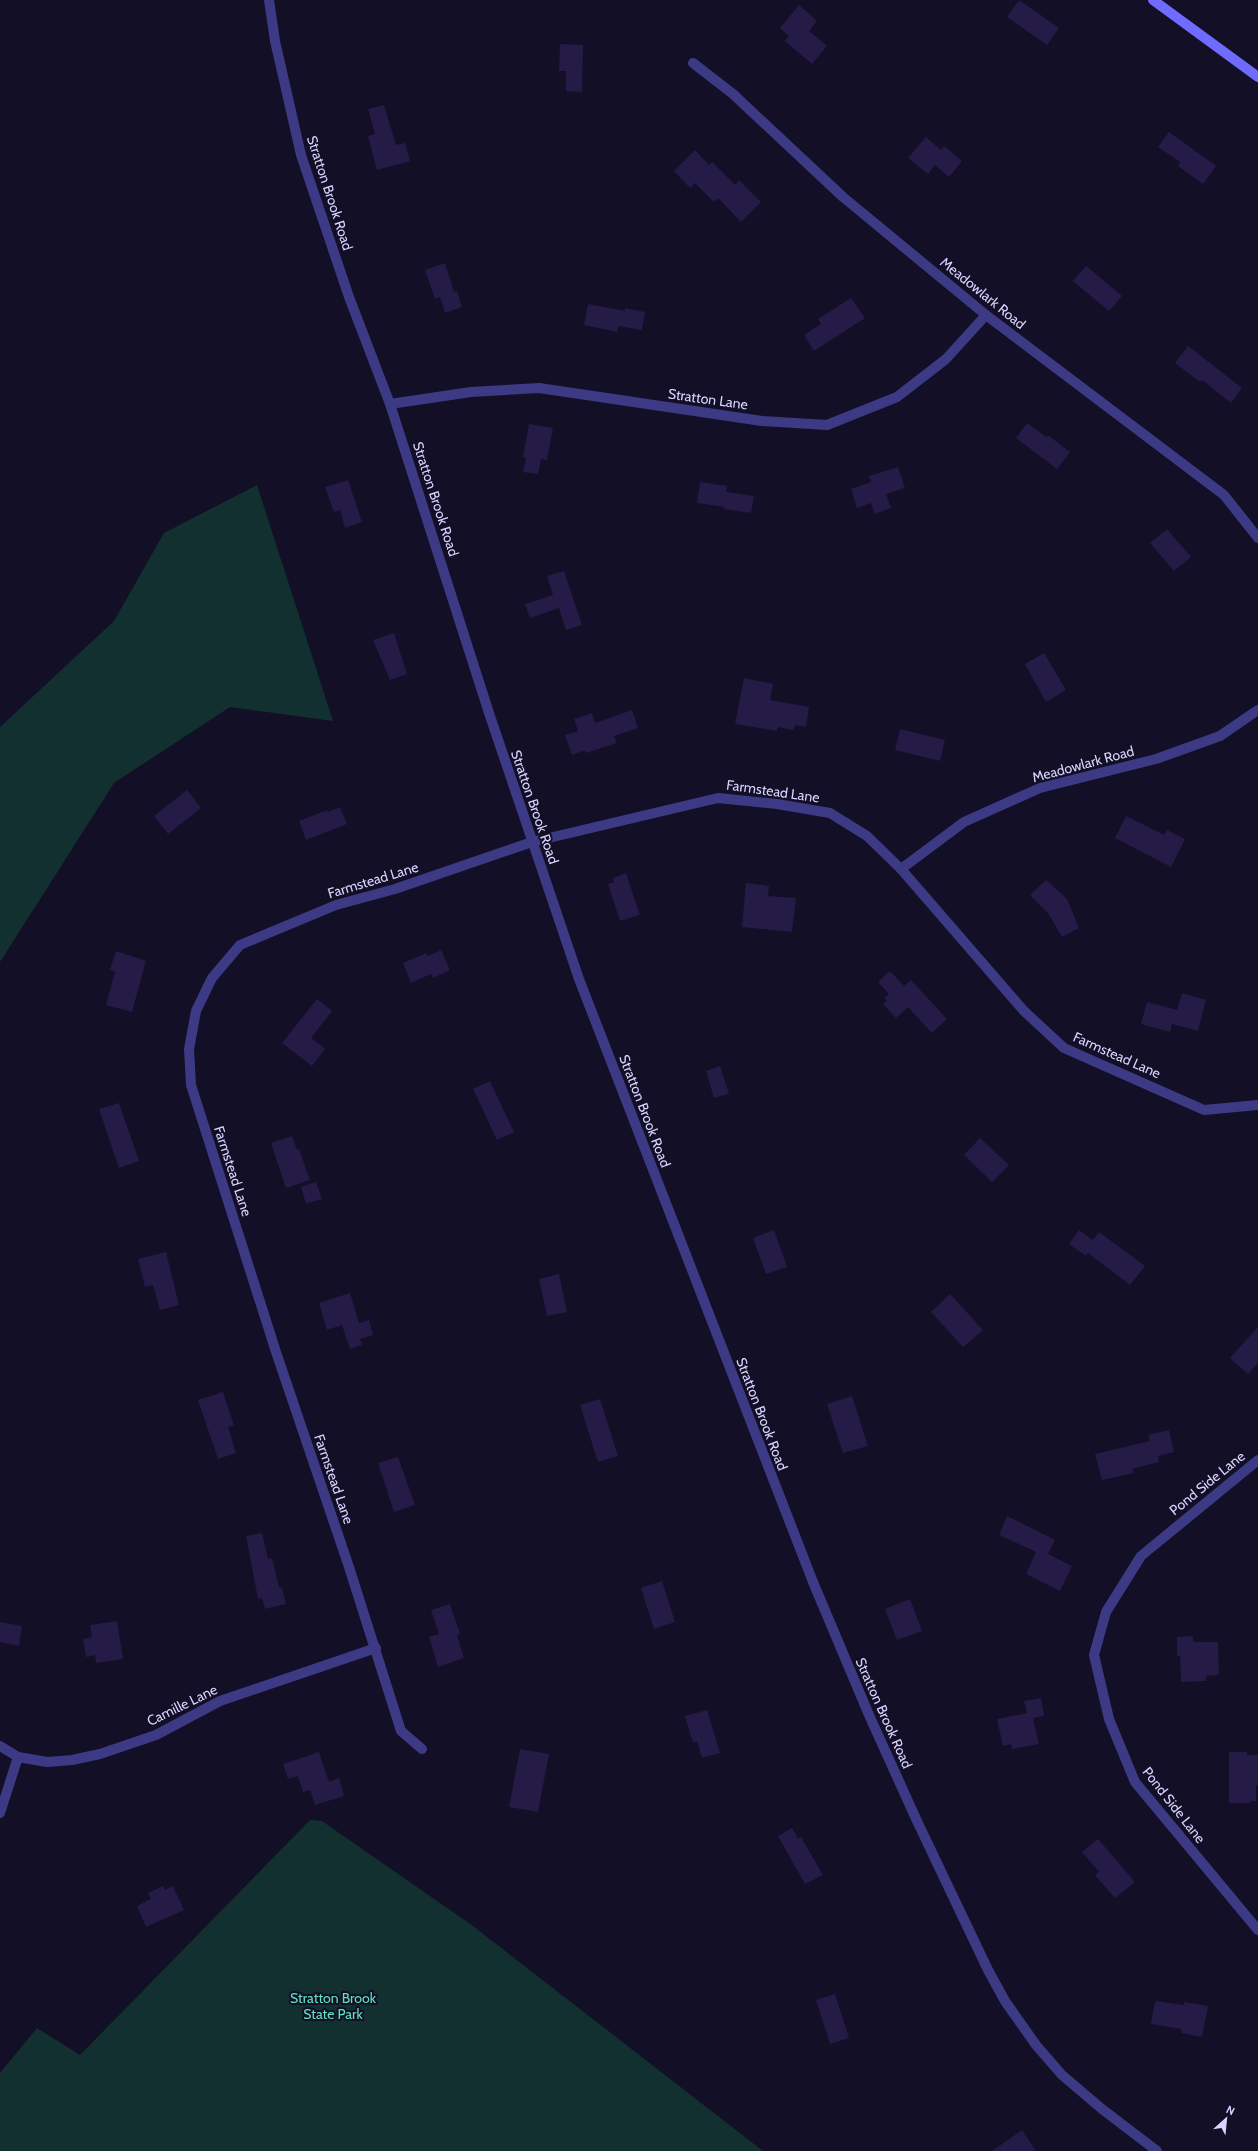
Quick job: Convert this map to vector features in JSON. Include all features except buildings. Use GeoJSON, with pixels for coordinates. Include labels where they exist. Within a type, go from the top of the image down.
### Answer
{"type":"FeatureCollection","features":[{"type":"Feature","properties":{"kind":"main road"},"geometry":{"type":"LineString","coordinates":[[1153,0],[1258,77]]}},
{"type":"Feature","properties":{"kind":"street","name":"Stratton Brook Road"},"geometry":{"type":"LineString","coordinates":[[269,0],[280,64],[301,155],[349,297],[390,404],[532,842],[582,986],[813,1582],[869,1715],[954,1901],[1005,2001],[1036,2045],[1062,2075],[1102,2110],[1157,2151]]}},
{"type":"Feature","properties":{"kind":"street","name":"Meadowlark Road"},"geometry":{"type":"LineString","coordinates":[[693,63],[733,94],[843,197],[986,315],[1224,495],[1258,538]]}},
{"type":"Feature","properties":{"kind":"street","name":"Stratton Lane"},"geometry":{"type":"LineString","coordinates":[[390,404],[471,392],[539,388],[762,421],[826,424],[897,397],[946,359],[986,315]]}},
{"type":"Feature","properties":{"kind":"street","name":"Meadowlark Road"},"geometry":{"type":"LineString","coordinates":[[901,870],[964,822],[1040,788],[1156,759],[1220,736],[1258,710]]}},
{"type":"Feature","properties":{"kind":"street","name":"Farmstead Lane"},"geometry":{"type":"LineString","coordinates":[[422,1749],[401,1731],[376,1648],[276,1352],[191,1085],[189,1049],[196,1011],[212,978],[240,945],[336,905],[395,889],[532,842],[718,798],[777,804],[830,814],[866,836],[901,870],[1024,1011],[1064,1048],[1204,1110],[1258,1105]]}},
{"type":"Feature","properties":{"kind":"street","name":"Pond Side Lane"},"geometry":{"type":"LineString","coordinates":[[1258,1460],[1141,1556],[1106,1612],[1094,1655],[1110,1719],[1135,1782],[1258,1930]]}},
{"type":"Feature","properties":{"kind":"street","name":"Camille Lane"},"geometry":{"type":"LineString","coordinates":[[0,1746],[18,1757],[47,1762],[72,1760],[100,1754],[156,1735],[220,1701],[376,1648]]}},
{"type":"Feature","properties":{"kind":"street"},"geometry":{"type":"LineString","coordinates":[[0,1813],[18,1757]]}},
{"type":"Feature","properties":{"kind":"green space"},"geometry":{"type":"Polygon","coordinates":[[[257,485],[333,721],[230,707],[114,783],[0,962],[0,727],[114,621],[164,533],[257,485]]]}},
{"type":"Feature","properties":{"kind":"green space","name":"Stratton Brook State Park"},"geometry":{"type":"Polygon","coordinates":[[[310,1820],[322,1821],[473,1926],[763,2151],[0,2151],[0,2073],[37,2028],[80,2055],[310,1820]]]}}]}
